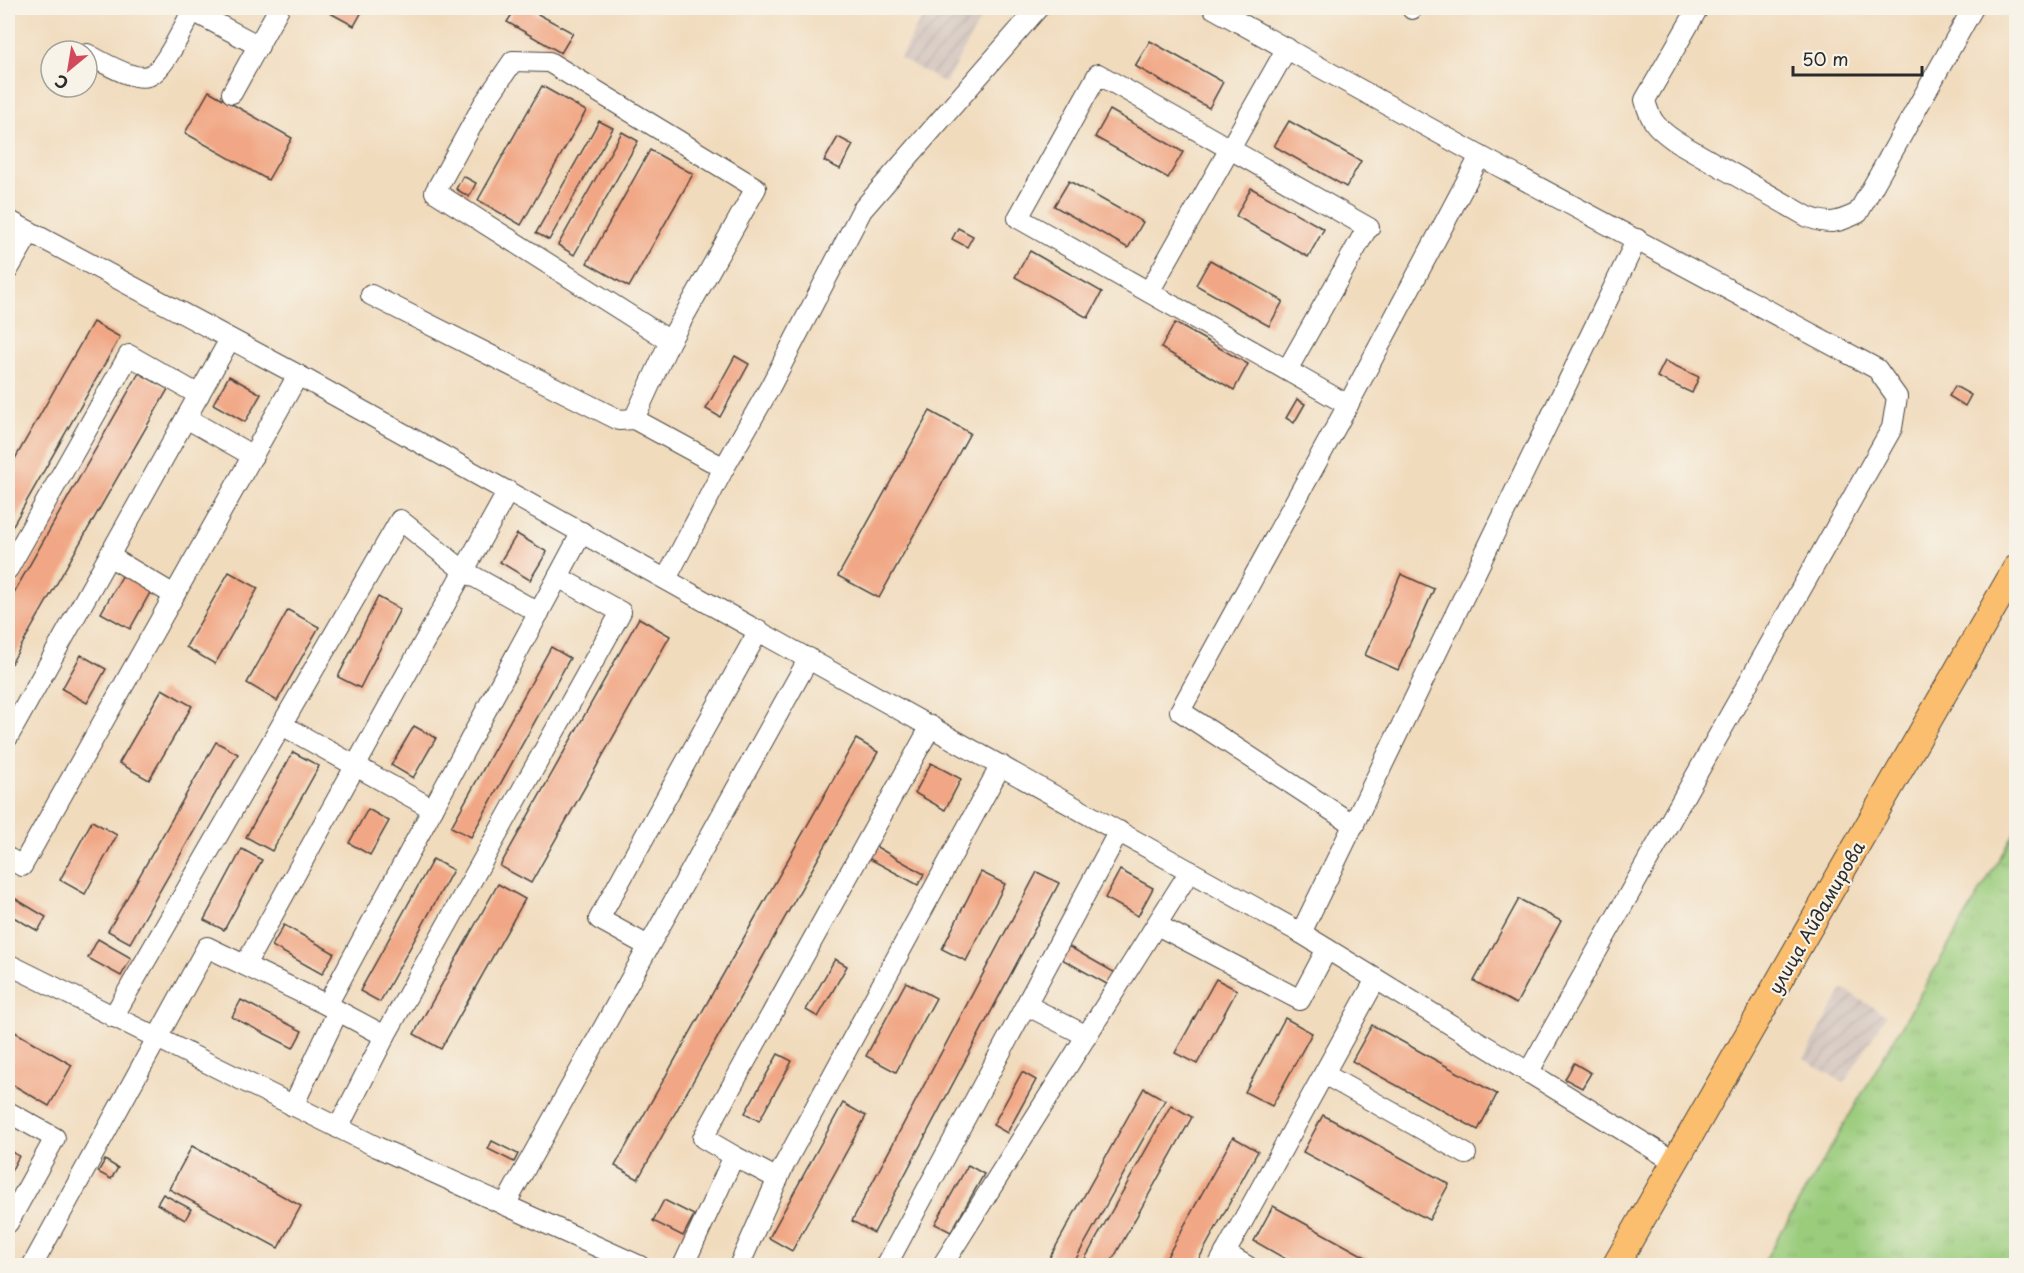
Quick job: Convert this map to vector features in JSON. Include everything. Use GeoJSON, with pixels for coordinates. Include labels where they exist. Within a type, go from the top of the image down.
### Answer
{"type":"FeatureCollection","features":[{"type":"Feature","properties":{"kind":"main road","name":"улица Айдамирова"},"geometry":{"type":"LineString","coordinates":[[1615,1266],[2016,568]]}},
{"type":"Feature","properties":{"kind":"street"},"geometry":{"type":"LineString","coordinates":[[99,60],[127,74],[146,77],[158,70],[191,8],[259,46]]}},
{"type":"Feature","properties":{"kind":"street"},"geometry":{"type":"LineString","coordinates":[[232,93],[279,8]]}},
{"type":"Feature","properties":{"kind":"street"},"geometry":{"type":"LineString","coordinates":[[666,579],[724,468],[769,389],[862,210],[1038,8]]}},
{"type":"Feature","properties":{"kind":"street"},"geometry":{"type":"LineString","coordinates":[[1213,8],[1480,156],[1877,369],[1897,397],[1892,428],[1528,1072]]}},
{"type":"Feature","properties":{"kind":"street"},"geometry":{"type":"LineString","coordinates":[[1698,8],[1646,100],[1649,115],[1659,130],[1674,140],[1808,217],[1825,223],[1841,221],[1858,213],[1973,8]]}},
{"type":"Feature","properties":{"kind":"street"},"geometry":{"type":"LineString","coordinates":[[1149,292],[1287,48]]}},
{"type":"Feature","properties":{"kind":"street"},"geometry":{"type":"LineString","coordinates":[[634,419],[670,341],[756,188],[549,62],[513,61],[483,105],[435,192],[670,341]]}},
{"type":"Feature","properties":{"kind":"street"},"geometry":{"type":"LineString","coordinates":[[1287,370],[1367,230],[1098,74],[1018,218],[1348,405]]}},
{"type":"Feature","properties":{"kind":"street"},"geometry":{"type":"LineString","coordinates":[[1354,825],[1180,711],[1348,405],[1480,156]]}},
{"type":"Feature","properties":{"kind":"street"},"geometry":{"type":"LineString","coordinates":[[8,220],[298,375],[1301,933],[1675,1162]]}},
{"type":"Feature","properties":{"kind":"street"},"geometry":{"type":"LineString","coordinates":[[8,270],[30,232]]}},
{"type":"Feature","properties":{"kind":"street"},"geometry":{"type":"LineString","coordinates":[[1301,933],[1637,239]]}},
{"type":"Feature","properties":{"kind":"street"},"geometry":{"type":"LineString","coordinates":[[371,295],[619,420],[634,419],[724,468]]}},
{"type":"Feature","properties":{"kind":"street"},"geometry":{"type":"LineString","coordinates":[[8,737],[230,339]]}},
{"type":"Feature","properties":{"kind":"street"},"geometry":{"type":"LineString","coordinates":[[8,569],[129,355],[199,395]]}},
{"type":"Feature","properties":{"kind":"street"},"geometry":{"type":"LineString","coordinates":[[8,858],[22,866],[298,375]]}},
{"type":"Feature","properties":{"kind":"street"},"geometry":{"type":"LineString","coordinates":[[186,418],[253,456]]}},
{"type":"Feature","properties":{"kind":"street"},"geometry":{"type":"LineString","coordinates":[[245,965],[508,491]]}},
{"type":"Feature","properties":{"kind":"street"},"geometry":{"type":"LineString","coordinates":[[113,1017],[400,520],[464,571],[539,613]]}},
{"type":"Feature","properties":{"kind":"street"},"geometry":{"type":"LineString","coordinates":[[293,1106],[332,1008],[433,809],[582,532]]}},
{"type":"Feature","properties":{"kind":"street"},"geometry":{"type":"LineString","coordinates":[[109,556],[174,595]]}},
{"type":"Feature","properties":{"kind":"street"},"geometry":{"type":"LineString","coordinates":[[338,1128],[385,1036],[621,612],[558,577]]}},
{"type":"Feature","properties":{"kind":"street"},"geometry":{"type":"LineString","coordinates":[[648,946],[599,919],[759,630]]}},
{"type":"Feature","properties":{"kind":"street"},"geometry":{"type":"LineString","coordinates":[[505,1204],[809,658]]}},
{"type":"Feature","properties":{"kind":"street"},"geometry":{"type":"LineString","coordinates":[[282,725],[433,809]]}},
{"type":"Feature","properties":{"kind":"street"},"geometry":{"type":"LineString","coordinates":[[778,1179],[703,1138],[931,726]]}},
{"type":"Feature","properties":{"kind":"street"},"geometry":{"type":"LineString","coordinates":[[739,1266],[778,1179],[1001,765]]}},
{"type":"Feature","properties":{"kind":"street"},"geometry":{"type":"LineString","coordinates":[[886,1266],[1119,831]]}},
{"type":"Feature","properties":{"kind":"street"},"geometry":{"type":"LineString","coordinates":[[942,1266],[1190,871]]}},
{"type":"Feature","properties":{"kind":"street"},"geometry":{"type":"LineString","coordinates":[[1157,925],[1300,1000],[1327,948]]}},
{"type":"Feature","properties":{"kind":"street"},"geometry":{"type":"LineString","coordinates":[[32,1266],[155,1038],[207,947],[385,1036]]}},
{"type":"Feature","properties":{"kind":"street"},"geometry":{"type":"LineString","coordinates":[[8,964],[338,1128],[635,1265]]}},
{"type":"Feature","properties":{"kind":"street"},"geometry":{"type":"LineString","coordinates":[[1247,1266],[1221,1259],[1376,979]]}},
{"type":"Feature","properties":{"kind":"street"},"geometry":{"type":"LineString","coordinates":[[1026,1005],[1086,1036]]}},
{"type":"Feature","properties":{"kind":"street"},"geometry":{"type":"LineString","coordinates":[[1324,1074],[1466,1154]]}},
{"type":"Feature","properties":{"kind":"street"},"geometry":{"type":"LineString","coordinates":[[8,1112],[55,1138],[8,1223]]}},
{"type":"Feature","properties":{"kind":"street"},"geometry":{"type":"LineString","coordinates":[[683,1266],[734,1156]]}},
{"type":"Feature","properties":{"kind":"shaded area"},"geometry":{"type":"Polygon","coordinates":[[[927,8],[987,8],[945,83],[900,58],[927,8]]]}},
{"type":"Feature","properties":{"kind":"shaded area"},"geometry":{"type":"Polygon","coordinates":[[[1843,989],[1886,1015],[1844,1083],[1804,1059],[1843,989]]]}},
{"type":"Feature","properties":{"kind":"green space"},"geometry":{"type":"Polygon","coordinates":[[[2016,830],[2016,1265],[1762,1265],[2016,830]]]}},
{"type":"Feature","properties":{"kind":"building"},"geometry":{"type":"Polygon","coordinates":[[[321,8],[364,8],[354,26],[321,8]]]}},
{"type":"Feature","properties":{"kind":"building"},"geometry":{"type":"Polygon","coordinates":[[[516,8],[527,8],[573,33],[561,53],[507,22],[516,8]]]}},
{"type":"Feature","properties":{"kind":"building"},"geometry":{"type":"Polygon","coordinates":[[[1150,41],[1223,82],[1209,108],[1135,66],[1150,41]]]}},
{"type":"Feature","properties":{"kind":"building"},"geometry":{"type":"Polygon","coordinates":[[[542,86],[586,111],[521,225],[478,200],[542,86]]]}},
{"type":"Feature","properties":{"kind":"building"},"geometry":{"type":"Polygon","coordinates":[[[209,91],[292,138],[268,180],[185,133],[209,91]]]}},
{"type":"Feature","properties":{"kind":"building"},"geometry":{"type":"Polygon","coordinates":[[[1110,110],[1183,152],[1168,178],[1095,137],[1110,110]]]}},
{"type":"Feature","properties":{"kind":"building"},"geometry":{"type":"Polygon","coordinates":[[[599,121],[613,128],[549,240],[536,233],[599,121]]]}},
{"type":"Feature","properties":{"kind":"building"},"geometry":{"type":"Polygon","coordinates":[[[1289,121],[1361,161],[1346,187],[1274,146],[1289,121]]]}},
{"type":"Feature","properties":{"kind":"building"},"geometry":{"type":"Polygon","coordinates":[[[622,132],[638,141],[574,255],[558,245],[622,132]]]}},
{"type":"Feature","properties":{"kind":"building"},"geometry":{"type":"Polygon","coordinates":[[[838,137],[853,145],[840,169],[824,161],[838,137]]]}},
{"type":"Feature","properties":{"kind":"building"},"geometry":{"type":"Polygon","coordinates":[[[650,150],[693,174],[629,287],[587,263],[650,150]]]}},
{"type":"Feature","properties":{"kind":"building"},"geometry":{"type":"Polygon","coordinates":[[[463,176],[476,183],[469,197],[456,189],[463,176]]]}},
{"type":"Feature","properties":{"kind":"building"},"geometry":{"type":"Polygon","coordinates":[[[1069,181],[1143,222],[1128,248],[1054,206],[1069,181]]]}},
{"type":"Feature","properties":{"kind":"building"},"geometry":{"type":"Polygon","coordinates":[[[1251,188],[1324,229],[1308,257],[1236,216],[1251,188]]]}},
{"type":"Feature","properties":{"kind":"building"},"geometry":{"type":"Polygon","coordinates":[[[958,228],[973,236],[967,247],[952,239],[958,228]]]}},
{"type":"Feature","properties":{"kind":"building"},"geometry":{"type":"Polygon","coordinates":[[[1030,251],[1102,292],[1088,318],[1015,277],[1030,251]]]}},
{"type":"Feature","properties":{"kind":"building"},"geometry":{"type":"Polygon","coordinates":[[[1210,260],[1283,301],[1269,326],[1196,285],[1210,260]]]}},
{"type":"Feature","properties":{"kind":"building"},"geometry":{"type":"Polygon","coordinates":[[[93,322],[120,337],[8,534],[8,471],[93,322]]]}},
{"type":"Feature","properties":{"kind":"building"},"geometry":{"type":"Polygon","coordinates":[[[1175,323],[1248,364],[1234,390],[1161,348],[1175,323]]]}},
{"type":"Feature","properties":{"kind":"building"},"geometry":{"type":"Polygon","coordinates":[[[735,356],[749,364],[720,417],[706,409],[735,356]]]}},
{"type":"Feature","properties":{"kind":"building"},"geometry":{"type":"Polygon","coordinates":[[[1665,361],[1699,377],[1692,393],[1657,377],[1665,361]]]}},
{"type":"Feature","properties":{"kind":"building"},"geometry":{"type":"Polygon","coordinates":[[[139,373],[168,389],[8,669],[8,603],[139,373]]]}},
{"type":"Feature","properties":{"kind":"building"},"geometry":{"type":"Polygon","coordinates":[[[229,376],[261,394],[245,422],[213,404],[229,376]]]}},
{"type":"Feature","properties":{"kind":"building"},"geometry":{"type":"Polygon","coordinates":[[[1955,386],[1971,395],[1965,406],[1949,396],[1955,386]]]}},
{"type":"Feature","properties":{"kind":"building"},"geometry":{"type":"Polygon","coordinates":[[[1297,399],[1305,404],[1294,423],[1286,418],[1297,399]]]}},
{"type":"Feature","properties":{"kind":"building"},"geometry":{"type":"Polygon","coordinates":[[[930,411],[970,433],[879,598],[838,576],[930,411]]]}},
{"type":"Feature","properties":{"kind":"building"},"geometry":{"type":"Polygon","coordinates":[[[517,534],[547,552],[530,580],[500,562],[517,534]]]}},
{"type":"Feature","properties":{"kind":"building"},"geometry":{"type":"Polygon","coordinates":[[[229,572],[258,588],[215,664],[186,647],[229,572]]]}},
{"type":"Feature","properties":{"kind":"building"},"geometry":{"type":"Polygon","coordinates":[[[124,573],[152,589],[130,629],[101,613],[124,573]]]}},
{"type":"Feature","properties":{"kind":"building"},"geometry":{"type":"Polygon","coordinates":[[[1401,574],[1434,589],[1398,670],[1365,655],[1401,574]]]}},
{"type":"Feature","properties":{"kind":"building"},"geometry":{"type":"Polygon","coordinates":[[[378,597],[400,609],[360,688],[338,677],[378,597]]]}},
{"type":"Feature","properties":{"kind":"building"},"geometry":{"type":"Polygon","coordinates":[[[288,610],[319,627],[277,701],[247,683],[288,610]]]}},
{"type":"Feature","properties":{"kind":"building"},"geometry":{"type":"Polygon","coordinates":[[[639,618],[670,636],[531,883],[500,866],[639,618]]]}},
{"type":"Feature","properties":{"kind":"building"},"geometry":{"type":"Polygon","coordinates":[[[551,647],[570,658],[471,837],[451,827],[551,647]]]}},
{"type":"Feature","properties":{"kind":"building"},"geometry":{"type":"Polygon","coordinates":[[[81,655],[106,669],[87,703],[62,689],[81,655]]]}},
{"type":"Feature","properties":{"kind":"building"},"geometry":{"type":"Polygon","coordinates":[[[162,689],[192,706],[149,780],[119,763],[162,689]]]}},
{"type":"Feature","properties":{"kind":"building"},"geometry":{"type":"Polygon","coordinates":[[[414,726],[436,738],[413,778],[391,765],[414,726]]]}},
{"type":"Feature","properties":{"kind":"building"},"geometry":{"type":"Polygon","coordinates":[[[856,739],[878,752],[638,1179],[615,1166],[856,739]]]}},
{"type":"Feature","properties":{"kind":"building"},"geometry":{"type":"Polygon","coordinates":[[[216,742],[238,754],[130,943],[108,931],[216,742]]]}},
{"type":"Feature","properties":{"kind":"building"},"geometry":{"type":"Polygon","coordinates":[[[293,752],[319,766],[272,851],[246,837],[293,752]]]}},
{"type":"Feature","properties":{"kind":"building"},"geometry":{"type":"Polygon","coordinates":[[[931,763],[961,779],[945,810],[915,793],[931,763]]]}},
{"type":"Feature","properties":{"kind":"building"},"geometry":{"type":"Polygon","coordinates":[[[368,809],[389,821],[370,855],[349,843],[368,809]]]}},
{"type":"Feature","properties":{"kind":"building"},"geometry":{"type":"Polygon","coordinates":[[[92,821],[117,835],[85,894],[60,880],[92,821]]]}},
{"type":"Feature","properties":{"kind":"building"},"geometry":{"type":"Polygon","coordinates":[[[875,846],[924,874],[918,885],[868,858],[875,846]]]}},
{"type":"Feature","properties":{"kind":"building"},"geometry":{"type":"Polygon","coordinates":[[[242,849],[262,860],[224,930],[204,920],[242,849]]]}},
{"type":"Feature","properties":{"kind":"building"},"geometry":{"type":"Polygon","coordinates":[[[433,859],[453,870],[380,1002],[360,991],[433,859]]]}},
{"type":"Feature","properties":{"kind":"building"},"geometry":{"type":"Polygon","coordinates":[[[1120,870],[1153,888],[1138,916],[1105,898],[1120,870]]]}},
{"type":"Feature","properties":{"kind":"building"},"geometry":{"type":"Polygon","coordinates":[[[981,872],[1005,884],[966,961],[942,949],[981,872]]]}},
{"type":"Feature","properties":{"kind":"building"},"geometry":{"type":"Polygon","coordinates":[[[1037,872],[1059,883],[874,1233],[852,1221],[1037,872]]]}},
{"type":"Feature","properties":{"kind":"building"},"geometry":{"type":"Polygon","coordinates":[[[498,884],[525,899],[441,1049],[414,1034],[498,884]]]}},
{"type":"Feature","properties":{"kind":"building"},"geometry":{"type":"Polygon","coordinates":[[[14,898],[46,917],[38,931],[8,914],[14,898]]]}},
{"type":"Feature","properties":{"kind":"building"},"geometry":{"type":"Polygon","coordinates":[[[1519,899],[1561,921],[1516,1004],[1474,981],[1519,899]]]}},
{"type":"Feature","properties":{"kind":"building"},"geometry":{"type":"Polygon","coordinates":[[[284,925],[334,953],[322,974],[272,946],[284,925]]]}},
{"type":"Feature","properties":{"kind":"building"},"geometry":{"type":"Polygon","coordinates":[[[98,939],[131,958],[121,976],[88,958],[98,939]]]}},
{"type":"Feature","properties":{"kind":"building"},"geometry":{"type":"Polygon","coordinates":[[[1068,946],[1119,975],[1112,987],[1060,958],[1068,946]]]}},
{"type":"Feature","properties":{"kind":"building"},"geometry":{"type":"Polygon","coordinates":[[[835,959],[847,966],[818,1017],[806,1010],[835,959]]]}},
{"type":"Feature","properties":{"kind":"building"},"geometry":{"type":"Polygon","coordinates":[[[1216,979],[1237,990],[1197,1064],[1175,1053],[1216,979]]]}},
{"type":"Feature","properties":{"kind":"building"},"geometry":{"type":"Polygon","coordinates":[[[906,982],[936,998],[896,1072],[866,1056],[906,982]]]}},
{"type":"Feature","properties":{"kind":"building"},"geometry":{"type":"Polygon","coordinates":[[[241,1000],[302,1031],[293,1048],[232,1017],[241,1000]]]}},
{"type":"Feature","properties":{"kind":"building"},"geometry":{"type":"Polygon","coordinates":[[[1285,1018],[1312,1033],[1272,1106],[1245,1092],[1285,1018]]]}},
{"type":"Feature","properties":{"kind":"building"},"geometry":{"type":"Polygon","coordinates":[[[1372,1025],[1497,1094],[1478,1130],[1352,1061],[1372,1025]]]}},
{"type":"Feature","properties":{"kind":"building"},"geometry":{"type":"Polygon","coordinates":[[[8,1028],[72,1065],[49,1106],[8,1082],[8,1028]]]}},
{"type":"Feature","properties":{"kind":"building"},"geometry":{"type":"Polygon","coordinates":[[[778,1054],[792,1061],[759,1121],[745,1113],[778,1054]]]}},
{"type":"Feature","properties":{"kind":"building"},"geometry":{"type":"Polygon","coordinates":[[[1574,1063],[1591,1073],[1582,1088],[1565,1079],[1574,1063]]]}},
{"type":"Feature","properties":{"kind":"building"},"geometry":{"type":"Polygon","coordinates":[[[1022,1072],[1036,1080],[1007,1133],[993,1125],[1022,1072]]]}},
{"type":"Feature","properties":{"kind":"building"},"geometry":{"type":"Polygon","coordinates":[[[1144,1088],[1165,1100],[1072,1266],[1045,1266],[1144,1088]]]}},
{"type":"Feature","properties":{"kind":"building"},"geometry":{"type":"Polygon","coordinates":[[[843,1103],[866,1116],[792,1251],[769,1238],[843,1103]]]}},
{"type":"Feature","properties":{"kind":"building"},"geometry":{"type":"Polygon","coordinates":[[[1171,1105],[1192,1117],[1109,1266],[1081,1266],[1171,1105]]]}},
{"type":"Feature","properties":{"kind":"building"},"geometry":{"type":"Polygon","coordinates":[[[1323,1115],[1449,1184],[1429,1220],[1303,1152],[1323,1115]]]}},
{"type":"Feature","properties":{"kind":"building"},"geometry":{"type":"Polygon","coordinates":[[[1233,1137],[1258,1151],[1195,1266],[1162,1266],[1233,1137]]]}},
{"type":"Feature","properties":{"kind":"building"},"geometry":{"type":"Polygon","coordinates":[[[492,1141],[518,1154],[514,1162],[488,1149],[492,1141]]]}},
{"type":"Feature","properties":{"kind":"building"},"geometry":{"type":"Polygon","coordinates":[[[192,1146],[301,1206],[278,1248],[169,1189],[192,1146]]]}},
{"type":"Feature","properties":{"kind":"building"},"geometry":{"type":"Polygon","coordinates":[[[8,1150],[19,1156],[8,1177],[8,1150]]]}},
{"type":"Feature","properties":{"kind":"building"},"geometry":{"type":"Polygon","coordinates":[[[105,1160],[118,1168],[111,1179],[98,1172],[105,1160]]]}},
{"type":"Feature","properties":{"kind":"building"},"geometry":{"type":"Polygon","coordinates":[[[968,1165],[984,1174],[951,1232],[935,1224],[968,1165]]]}},
{"type":"Feature","properties":{"kind":"building"},"geometry":{"type":"Polygon","coordinates":[[[163,1194],[191,1209],[185,1220],[157,1204],[163,1194]]]}},
{"type":"Feature","properties":{"kind":"building"},"geometry":{"type":"Polygon","coordinates":[[[664,1200],[694,1215],[683,1236],[653,1221],[664,1200]]]}},
{"type":"Feature","properties":{"kind":"building"},"geometry":{"type":"Polygon","coordinates":[[[1273,1206],[1382,1266],[1298,1266],[1254,1241],[1273,1206]]]}}]}
